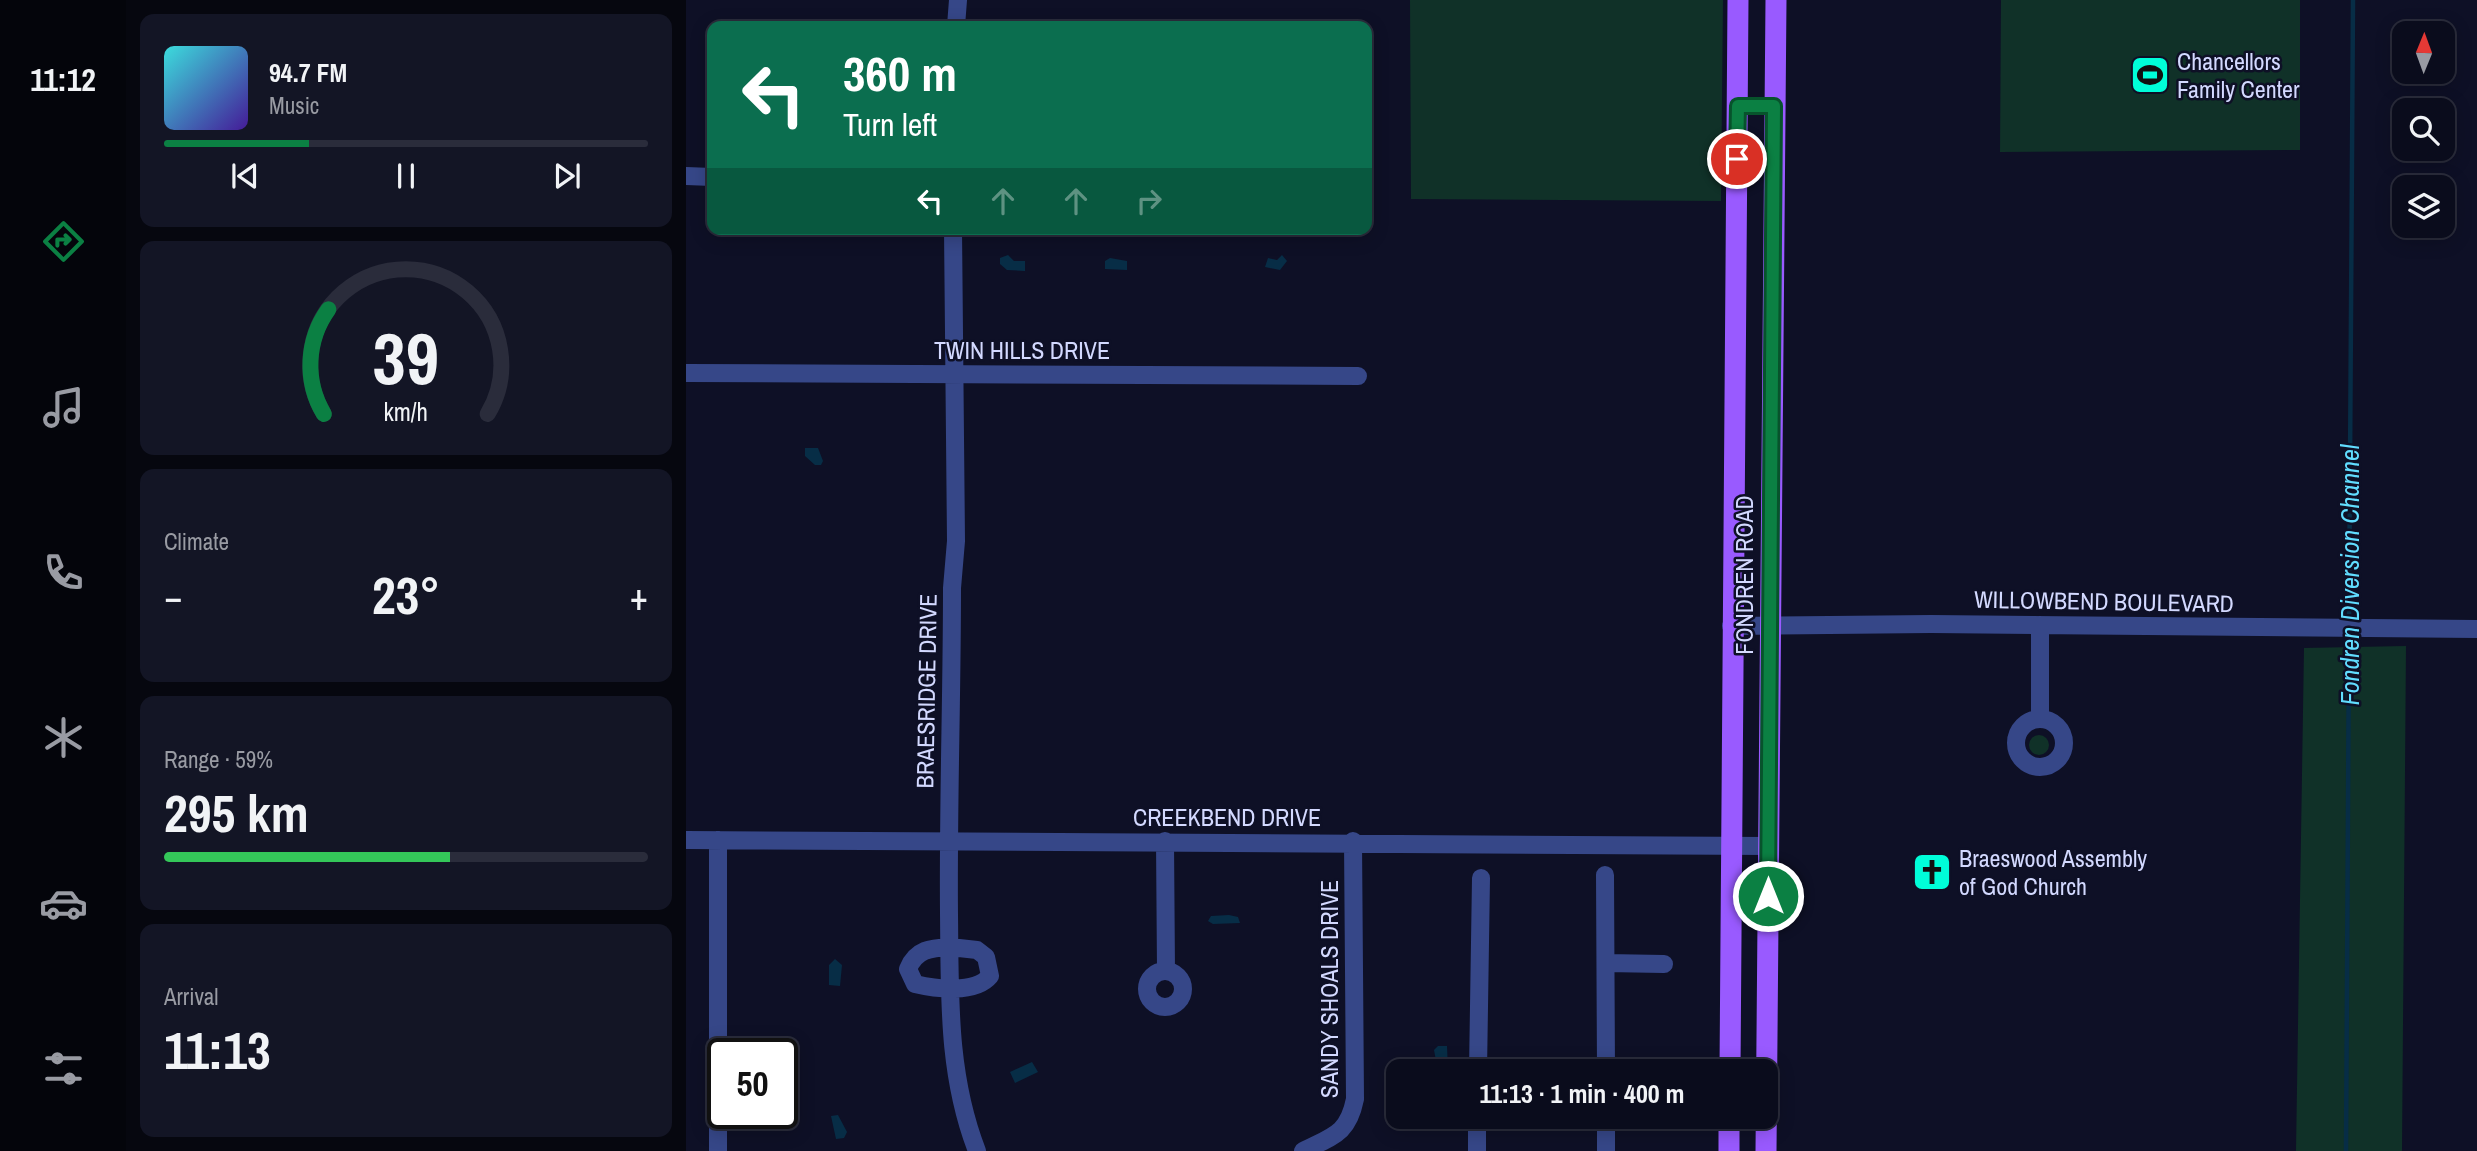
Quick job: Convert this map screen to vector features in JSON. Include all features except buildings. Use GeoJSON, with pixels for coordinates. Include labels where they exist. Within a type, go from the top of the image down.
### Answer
{"type":"FeatureCollection","features":[{"type":"Feature","properties":{"kind":"main road","name":"FONDREN ROAD"},"geometry":{"type":"LineString","coordinates":[[1730,1059],[1731,626],[1738,0]]}},
{"type":"Feature","properties":{"kind":"main road","name":"FONDREN ROAD"},"geometry":{"type":"LineString","coordinates":[[1766,1059],[1776,0]]}},
{"type":"Feature","properties":{"kind":"main road"},"geometry":{"type":"LineString","coordinates":[[1738,106],[1774,106]]}},
{"type":"Feature","properties":{"kind":"main road"},"geometry":{"type":"LineString","coordinates":[[1736,321],[1773,321]]}},
{"type":"Feature","properties":{"kind":"main road"},"geometry":{"type":"LineString","coordinates":[[1729,1129],[1729,1151]]}},
{"type":"Feature","properties":{"kind":"main road","name":"FONDREN ROAD"},"geometry":{"type":"LineString","coordinates":[[1766,1129],[1766,1151]]}},
{"type":"Feature","properties":{"kind":"street"},"geometry":{"type":"LineString","coordinates":[[956,21],[958,0]]}},
{"type":"Feature","properties":{"kind":"street"},"geometry":{"type":"LineString","coordinates":[[686,176],[707,177]]}},
{"type":"Feature","properties":{"kind":"street","name":"BRAESRIDGE DRIVE"},"geometry":{"type":"LineString","coordinates":[[953,235],[956,541],[952,588],[948,987],[955,1075],[965,1121],[977,1151]]}},
{"type":"Feature","properties":{"kind":"street","name":"TWIN HILLS DRIVE"},"geometry":{"type":"LineString","coordinates":[[686,373],[1358,376]]}},
{"type":"Feature","properties":{"kind":"street"},"geometry":{"type":"LineString","coordinates":[[2040,625],[2040,719]]}},
{"type":"Feature","properties":{"kind":"street","name":"WILLOWBEND BOULEVARD"},"geometry":{"type":"LineString","coordinates":[[1731,626],[2040,625],[2477,629]]}},
{"type":"Feature","properties":{"kind":"street","name":"CREEKBEND DRIVE"},"geometry":{"type":"LineString","coordinates":[[686,840],[1353,841],[1769,846]]}},
{"type":"Feature","properties":{"kind":"street"},"geometry":{"type":"LineString","coordinates":[[718,840],[718,1151]]}},
{"type":"Feature","properties":{"kind":"street"},"geometry":{"type":"LineString","coordinates":[[1165,841],[1166,971]]}},
{"type":"Feature","properties":{"kind":"street","name":"SANDY SHOALS DRIVE"},"geometry":{"type":"LineString","coordinates":[[1303,1151],[1341,1132],[1351,1119],[1356,1099],[1353,841]]}},
{"type":"Feature","properties":{"kind":"street"},"geometry":{"type":"LineString","coordinates":[[1605,874],[1606,1059]]}},
{"type":"Feature","properties":{"kind":"street"},"geometry":{"type":"LineString","coordinates":[[1478,1059],[1481,878]]}},
{"type":"Feature","properties":{"kind":"street"},"geometry":{"type":"LineString","coordinates":[[950,947],[977,950],[986,957],[990,976],[984,984],[948,987],[915,985],[908,969],[912,959],[929,948],[950,947]]}},
{"type":"Feature","properties":{"kind":"street"},"geometry":{"type":"LineString","coordinates":[[1606,963],[1664,964]]}},
{"type":"Feature","properties":{"kind":"street"},"geometry":{"type":"LineString","coordinates":[[1477,1129],[1477,1151]]}},
{"type":"Feature","properties":{"kind":"street"},"geometry":{"type":"LineString","coordinates":[[1606,1129],[1606,1151]]}},
{"type":"Feature","properties":{"kind":"green space"},"geometry":{"type":"Polygon","coordinates":[[[1410,0],[1723,0],[1721,201],[1411,199],[1410,0]]]}},
{"type":"Feature","properties":{"kind":"green space","name":"Chancellors Family Center"},"geometry":{"type":"Polygon","coordinates":[[[2001,0],[2300,0],[2300,150],[2000,152],[2001,0]]]}},
{"type":"Feature","properties":{"kind":"green space"},"geometry":{"type":"Polygon","coordinates":[[[2406,646],[2402,1151],[2296,1151],[2304,648],[2406,646]]]}},
{"type":"Feature","properties":{"kind":"green space"},"geometry":{"type":"Polygon","coordinates":[[[2035,735],[2043,735],[2049,745],[2043,755],[2035,755],[2029,749],[2029,741],[2035,735]]]}},
{"type":"Feature","properties":{"kind":"water"},"geometry":{"type":"Polygon","coordinates":[[[1008,255],[1014,261],[1025,261],[1025,271],[1007,270],[1000,264],[1000,258],[1008,255]]]}},
{"type":"Feature","properties":{"kind":"water"},"geometry":{"type":"Polygon","coordinates":[[[1282,255],[1287,261],[1280,270],[1265,267],[1268,258],[1277,260],[1282,255]]]}},
{"type":"Feature","properties":{"kind":"water"},"geometry":{"type":"Polygon","coordinates":[[[1110,258],[1127,261],[1127,270],[1105,269],[1105,261],[1110,258]]]}},
{"type":"Feature","properties":{"kind":"water"},"geometry":{"type":"Polygon","coordinates":[[[805,448],[818,448],[823,461],[821,465],[815,465],[805,456],[805,448]]]}},
{"type":"Feature","properties":{"kind":"water"},"geometry":{"type":"Polygon","coordinates":[[[1211,916],[1238,917],[1240,923],[1213,924],[1208,921],[1211,916]]]}},
{"type":"Feature","properties":{"kind":"water"},"geometry":{"type":"Polygon","coordinates":[[[835,959],[842,965],[840,986],[829,985],[829,965],[835,959]]]}},
{"type":"Feature","properties":{"kind":"water"},"geometry":{"type":"Polygon","coordinates":[[[1438,1046],[1447,1046],[1448,1059],[1436,1059],[1434,1050],[1438,1046]]]}},
{"type":"Feature","properties":{"kind":"water"},"geometry":{"type":"Polygon","coordinates":[[[1032,1062],[1038,1072],[1015,1083],[1010,1072],[1032,1062]]]}},
{"type":"Feature","properties":{"kind":"water"},"geometry":{"type":"Polygon","coordinates":[[[838,1115],[847,1132],[844,1138],[836,1139],[831,1116],[838,1115]]]}},
{"type":"Feature","properties":{"kind":"waterway","name":"Fondren Diversion Channel"},"geometry":{"type":"LineString","coordinates":[[2349,625],[2353,0]]}},
{"type":"Feature","properties":{"kind":"waterway","name":"Fondren Diversion Channel"},"geometry":{"type":"LineString","coordinates":[[2346,1151],[2349,634]]}},
{"type":"Feature","properties":{"kind":"place","name":"Chancellors Family Center"},"geometry":{"type":"Point","coordinates":[2150,75]}},
{"type":"Feature","properties":{"kind":"place","name":"Braeswood Assembly of God Church"},"geometry":{"type":"Point","coordinates":[1932,872]}},
{"type":"Feature","properties":{"kind":"route"},"geometry":{"type":"LineString","coordinates":[[1737,159],[1738,106],[1774,106],[1768,896]]}}]}
